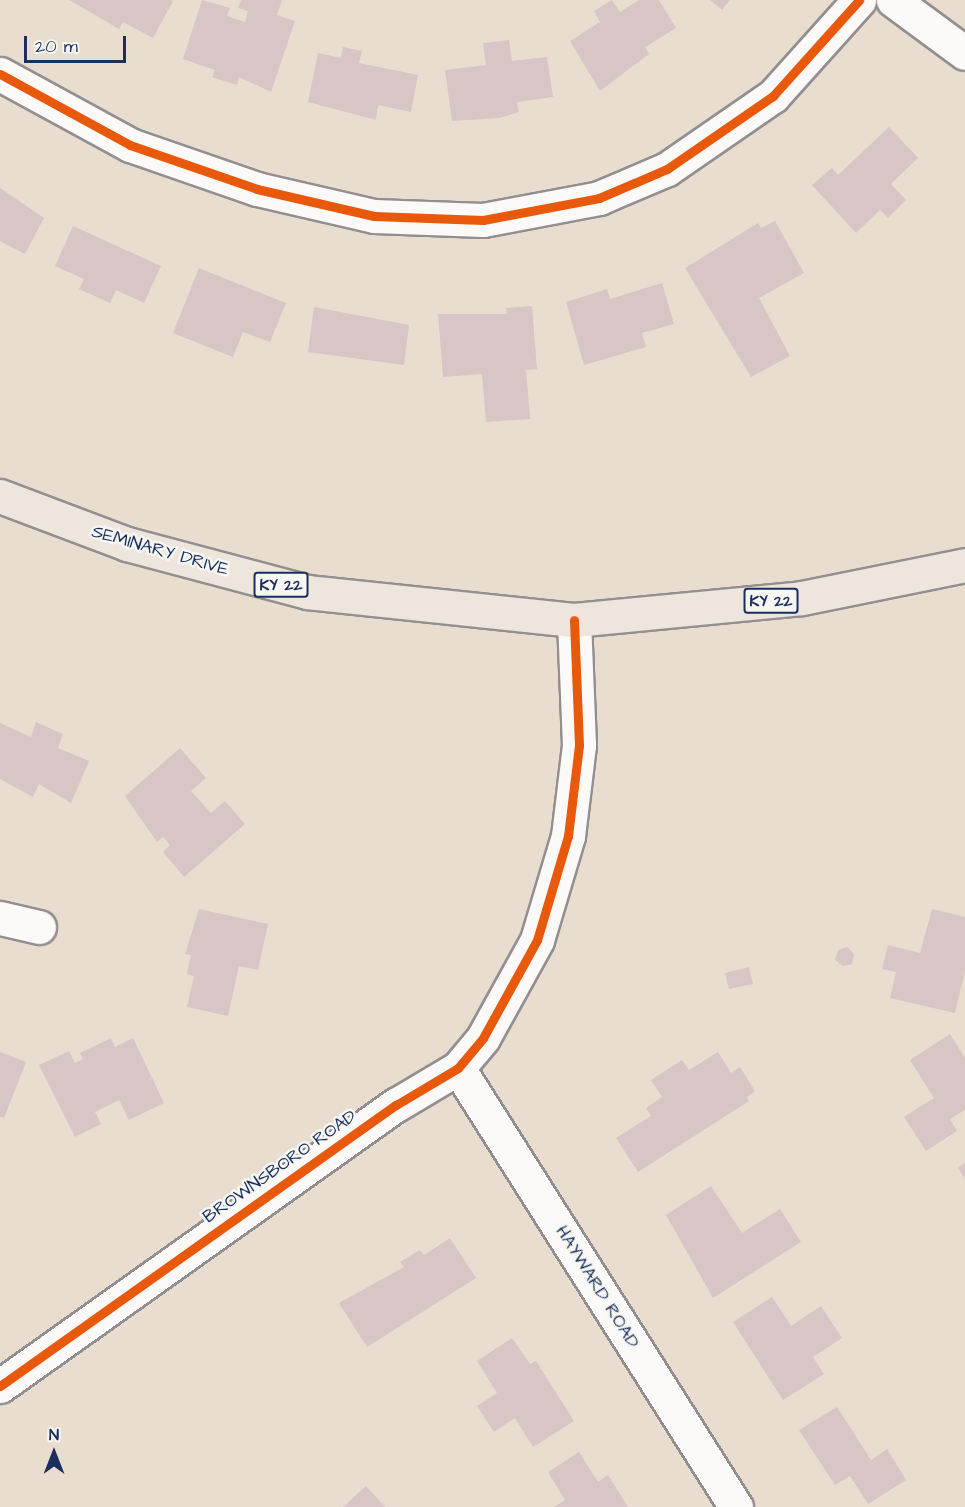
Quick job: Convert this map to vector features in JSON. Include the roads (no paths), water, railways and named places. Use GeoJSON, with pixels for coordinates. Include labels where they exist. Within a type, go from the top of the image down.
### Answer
{"type":"FeatureCollection","features":[{"type":"Feature","properties":{"kind":"main road","name":"SEMINARY DRIVE"},"geometry":{"type":"LineString","coordinates":[[0,496],[127,544],[307,592],[574,620],[802,598],[965,565]]}},
{"type":"Feature","properties":{"kind":"street"},"geometry":{"type":"LineString","coordinates":[[0,74],[130,145],[257,189],[374,216],[483,220],[599,198],[676,163],[773,96],[859,0]]}},
{"type":"Feature","properties":{"kind":"street"},"geometry":{"type":"LineString","coordinates":[[893,0],[965,53]]}},
{"type":"Feature","properties":{"kind":"street","name":"BROWNSBORO ROAD"},"geometry":{"type":"LineString","coordinates":[[0,1386],[396,1105],[458,1068],[508,999],[537,940],[568,836],[579,745],[574,620]]}},
{"type":"Feature","properties":{"kind":"street"},"geometry":{"type":"LineString","coordinates":[[0,918],[39,927]]}},
{"type":"Feature","properties":{"kind":"street","name":"HAYWARD ROAD"},"geometry":{"type":"LineString","coordinates":[[458,1068],[735,1507]]}}]}
